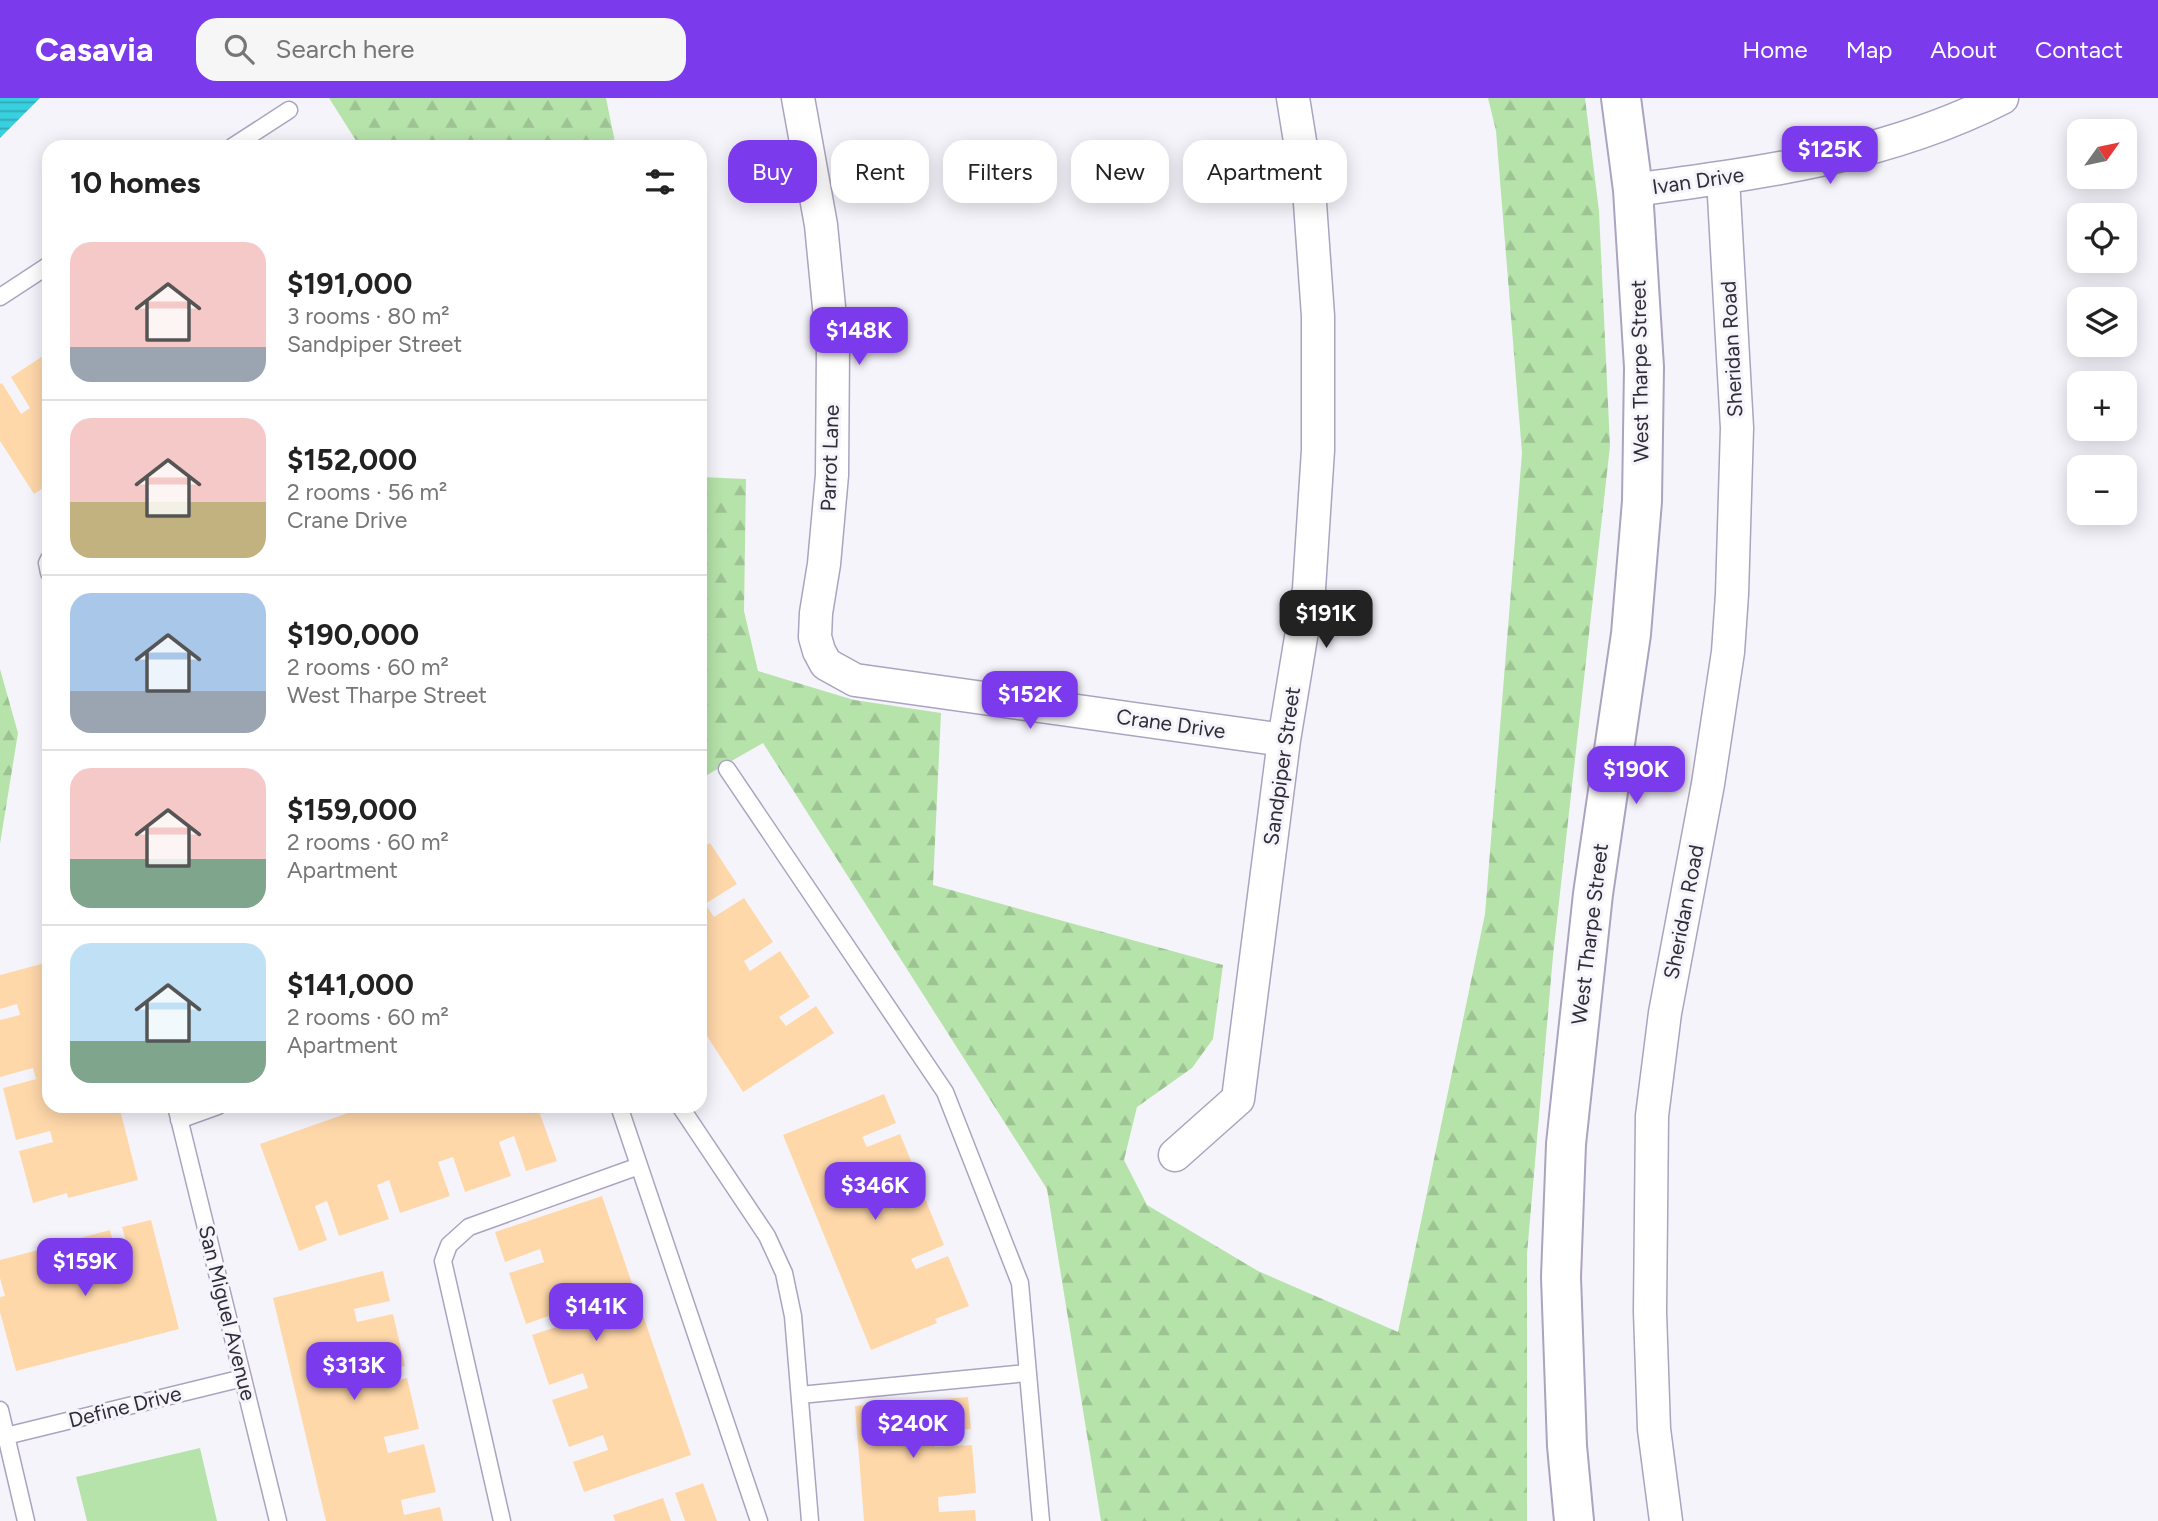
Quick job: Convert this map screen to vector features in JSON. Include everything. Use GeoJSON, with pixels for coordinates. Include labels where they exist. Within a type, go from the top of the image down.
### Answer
{"type":"FeatureCollection","features":[{"type":"Feature","properties":{"kind":"main road","name":"West Tharpe Street"},"geometry":{"type":"LineString","coordinates":[[1574,1521],[1567,1446],[1561,1277],[1566,1144],[1593,894],[1631,634],[1642,500],[1644,367],[1633,190],[1621,98]]}},
{"type":"Feature","properties":{"kind":"street","name":"Parrot Lane"},"geometry":{"type":"LineString","coordinates":[[798,98],[821,225],[833,348],[832,475],[824,564],[816,613],[815,637],[819,651]]}},
{"type":"Feature","properties":{"kind":"street","name":"Sandpiper Street"},"geometry":{"type":"LineString","coordinates":[[1175,1155],[1238,1099],[1284,740],[1309,589],[1318,450],[1317,303],[1310,203],[1293,98]]}},
{"type":"Feature","properties":{"kind":"street","name":"Ivan Drive"},"geometry":{"type":"LineString","coordinates":[[1633,190],[1814,163],[1897,141],[1976,111],[2002,98]]}},
{"type":"Feature","properties":{"kind":"street","name":"Sheridan Road"},"geometry":{"type":"LineString","coordinates":[[1666,1521],[1654,1429],[1650,1312],[1652,1116],[1665,1013],[1708,783],[1728,652],[1737,428],[1723,178]]}},
{"type":"Feature","properties":{"kind":"street","name":"Crane Drive"},"geometry":{"type":"LineString","coordinates":[[819,651],[826,664],[855,680],[1284,740]]}},
{"type":"Feature","properties":{"kind":"lane"},"geometry":{"type":"LineString","coordinates":[[243,140],[289,110]]}},
{"type":"Feature","properties":{"kind":"lane"},"geometry":{"type":"LineString","coordinates":[[0,297],[42,270]]}},
{"type":"Feature","properties":{"kind":"lane"},"geometry":{"type":"LineString","coordinates":[[727,769],[945,1092],[1020,1283],[1041,1521]]}},
{"type":"Feature","properties":{"kind":"lane","name":"San Miguel Avenue"},"geometry":{"type":"LineString","coordinates":[[177,1113],[278,1521]]}},
{"type":"Feature","properties":{"kind":"lane"},"geometry":{"type":"LineString","coordinates":[[621,1113],[759,1521]]}},
{"type":"Feature","properties":{"kind":"lane"},"geometry":{"type":"LineString","coordinates":[[685,1113],[767,1236],[784,1273],[793,1316],[810,1521]]}},
{"type":"Feature","properties":{"kind":"lane"},"geometry":{"type":"LineString","coordinates":[[502,1521],[443,1261],[449,1245],[470,1227],[639,1166]]}},
{"type":"Feature","properties":{"kind":"lane"},"geometry":{"type":"LineString","coordinates":[[800,1395],[1027,1373]]}},
{"type":"Feature","properties":{"kind":"lane","name":"Define Drive"},"geometry":{"type":"LineString","coordinates":[[6,1436],[243,1378]]}},
{"type":"Feature","properties":{"kind":"lane"},"geometry":{"type":"LineString","coordinates":[[0,1410],[26,1521]]}},
{"type":"Feature","properties":{"kind":"green space"},"geometry":{"type":"Polygon","coordinates":[[[329,98],[606,98],[615,140],[356,140],[329,98]]]}},
{"type":"Feature","properties":{"kind":"green space"},"geometry":{"type":"Polygon","coordinates":[[[1488,98],[1585,98],[1599,211],[1610,446],[1553,956],[1527,1254],[1527,1521],[1101,1521],[1047,1189],[763,743],[707,775],[707,477],[746,479],[744,611],[758,671],[854,700],[941,713],[933,885],[1223,965],[1213,1039],[1192,1068],[1137,1107],[1124,1160],[1147,1205],[1258,1271],[1398,1332],[1485,914],[1522,453],[1496,131],[1488,98]]]}},
{"type":"Feature","properties":{"kind":"green space"},"geometry":{"type":"Polygon","coordinates":[[[0,669],[18,733],[0,844],[0,669]]]}},
{"type":"Feature","properties":{"kind":"green space"},"geometry":{"type":"Polygon","coordinates":[[[200,1448],[217,1521],[87,1521],[76,1477],[200,1448]]]}},
{"type":"Feature","properties":{"kind":"water"},"geometry":{"type":"Polygon","coordinates":[[[0,98],[40,98],[0,138],[0,98]]]}},
{"type":"Feature","properties":{"kind":"building"},"geometry":{"type":"Polygon","coordinates":[[[42,357],[42,489],[34,494],[0,441],[0,384],[2,383],[21,414],[30,408],[11,377],[42,357]]]}},
{"type":"Feature","properties":{"kind":"building"},"geometry":{"type":"Polygon","coordinates":[[[710,843],[737,884],[707,903],[707,845],[710,843]]]}},
{"type":"Feature","properties":{"kind":"building"},"geometry":{"type":"Polygon","coordinates":[[[744,898],[773,942],[744,961],[750,971],[780,951],[810,997],[779,1017],[786,1026],[816,1006],[834,1033],[743,1092],[707,1036],[707,907],[714,917],[744,898]]]}},
{"type":"Feature","properties":{"kind":"building"},"geometry":{"type":"Polygon","coordinates":[[[42,964],[42,1113],[121,1113],[138,1180],[68,1198],[67,1193],[33,1203],[19,1151],[53,1142],[50,1131],[16,1140],[3,1088],[36,1079],[33,1068],[0,1077],[0,1020],[20,1015],[17,1004],[0,1009],[0,975],[42,964]]]}},
{"type":"Feature","properties":{"kind":"building"},"geometry":{"type":"Polygon","coordinates":[[[884,1094],[896,1123],[862,1137],[867,1147],[900,1134],[921,1185],[888,1198],[892,1209],[924,1196],[944,1245],[911,1259],[916,1269],[948,1256],[969,1306],[935,1319],[937,1323],[871,1350],[783,1135],[884,1094]]]}},
{"type":"Feature","properties":{"kind":"building"},"geometry":{"type":"Polygon","coordinates":[[[348,1113],[540,1113],[557,1161],[526,1171],[514,1136],[499,1142],[511,1176],[465,1192],[453,1157],[438,1162],[450,1196],[400,1213],[389,1180],[377,1185],[389,1219],[339,1236],[327,1201],[315,1206],[327,1240],[299,1251],[260,1144],[348,1113]]]}},
{"type":"Feature","properties":{"kind":"building"},"geometry":{"type":"Polygon","coordinates":[[[602,1196],[691,1455],[584,1492],[573,1462],[608,1450],[603,1435],[569,1447],[552,1400],[588,1388],[583,1373],[549,1385],[532,1335],[565,1324],[560,1312],[526,1324],[509,1273],[544,1262],[540,1249],[505,1262],[495,1232],[602,1196]]]}},
{"type":"Feature","properties":{"kind":"building"},"geometry":{"type":"Polygon","coordinates":[[[151,1220],[179,1329],[16,1371],[0,1312],[0,1297],[5,1296],[0,1278],[0,1260],[46,1248],[55,1282],[67,1279],[58,1244],[110,1230],[119,1266],[132,1263],[122,1227],[151,1220]]]}},
{"type":"Feature","properties":{"kind":"building"},"geometry":{"type":"Polygon","coordinates":[[[383,1271],[390,1301],[354,1309],[357,1322],[393,1314],[405,1366],[370,1374],[373,1386],[407,1378],[419,1429],[384,1437],[388,1453],[424,1444],[436,1492],[401,1500],[404,1515],[440,1507],[443,1521],[326,1521],[273,1298],[383,1271]]]}},
{"type":"Feature","properties":{"kind":"building"},"geometry":{"type":"Polygon","coordinates":[[[968,1397],[971,1429],[934,1432],[935,1447],[972,1445],[976,1493],[938,1497],[939,1512],[975,1510],[976,1521],[864,1521],[855,1406],[968,1397]]]}},
{"type":"Feature","properties":{"kind":"building"},"geometry":{"type":"Polygon","coordinates":[[[703,1483],[717,1521],[685,1521],[675,1493],[703,1483]]]}},
{"type":"Feature","properties":{"kind":"building"},"geometry":{"type":"Polygon","coordinates":[[[663,1498],[671,1521],[615,1521],[613,1515],[663,1498]]]}}]}
